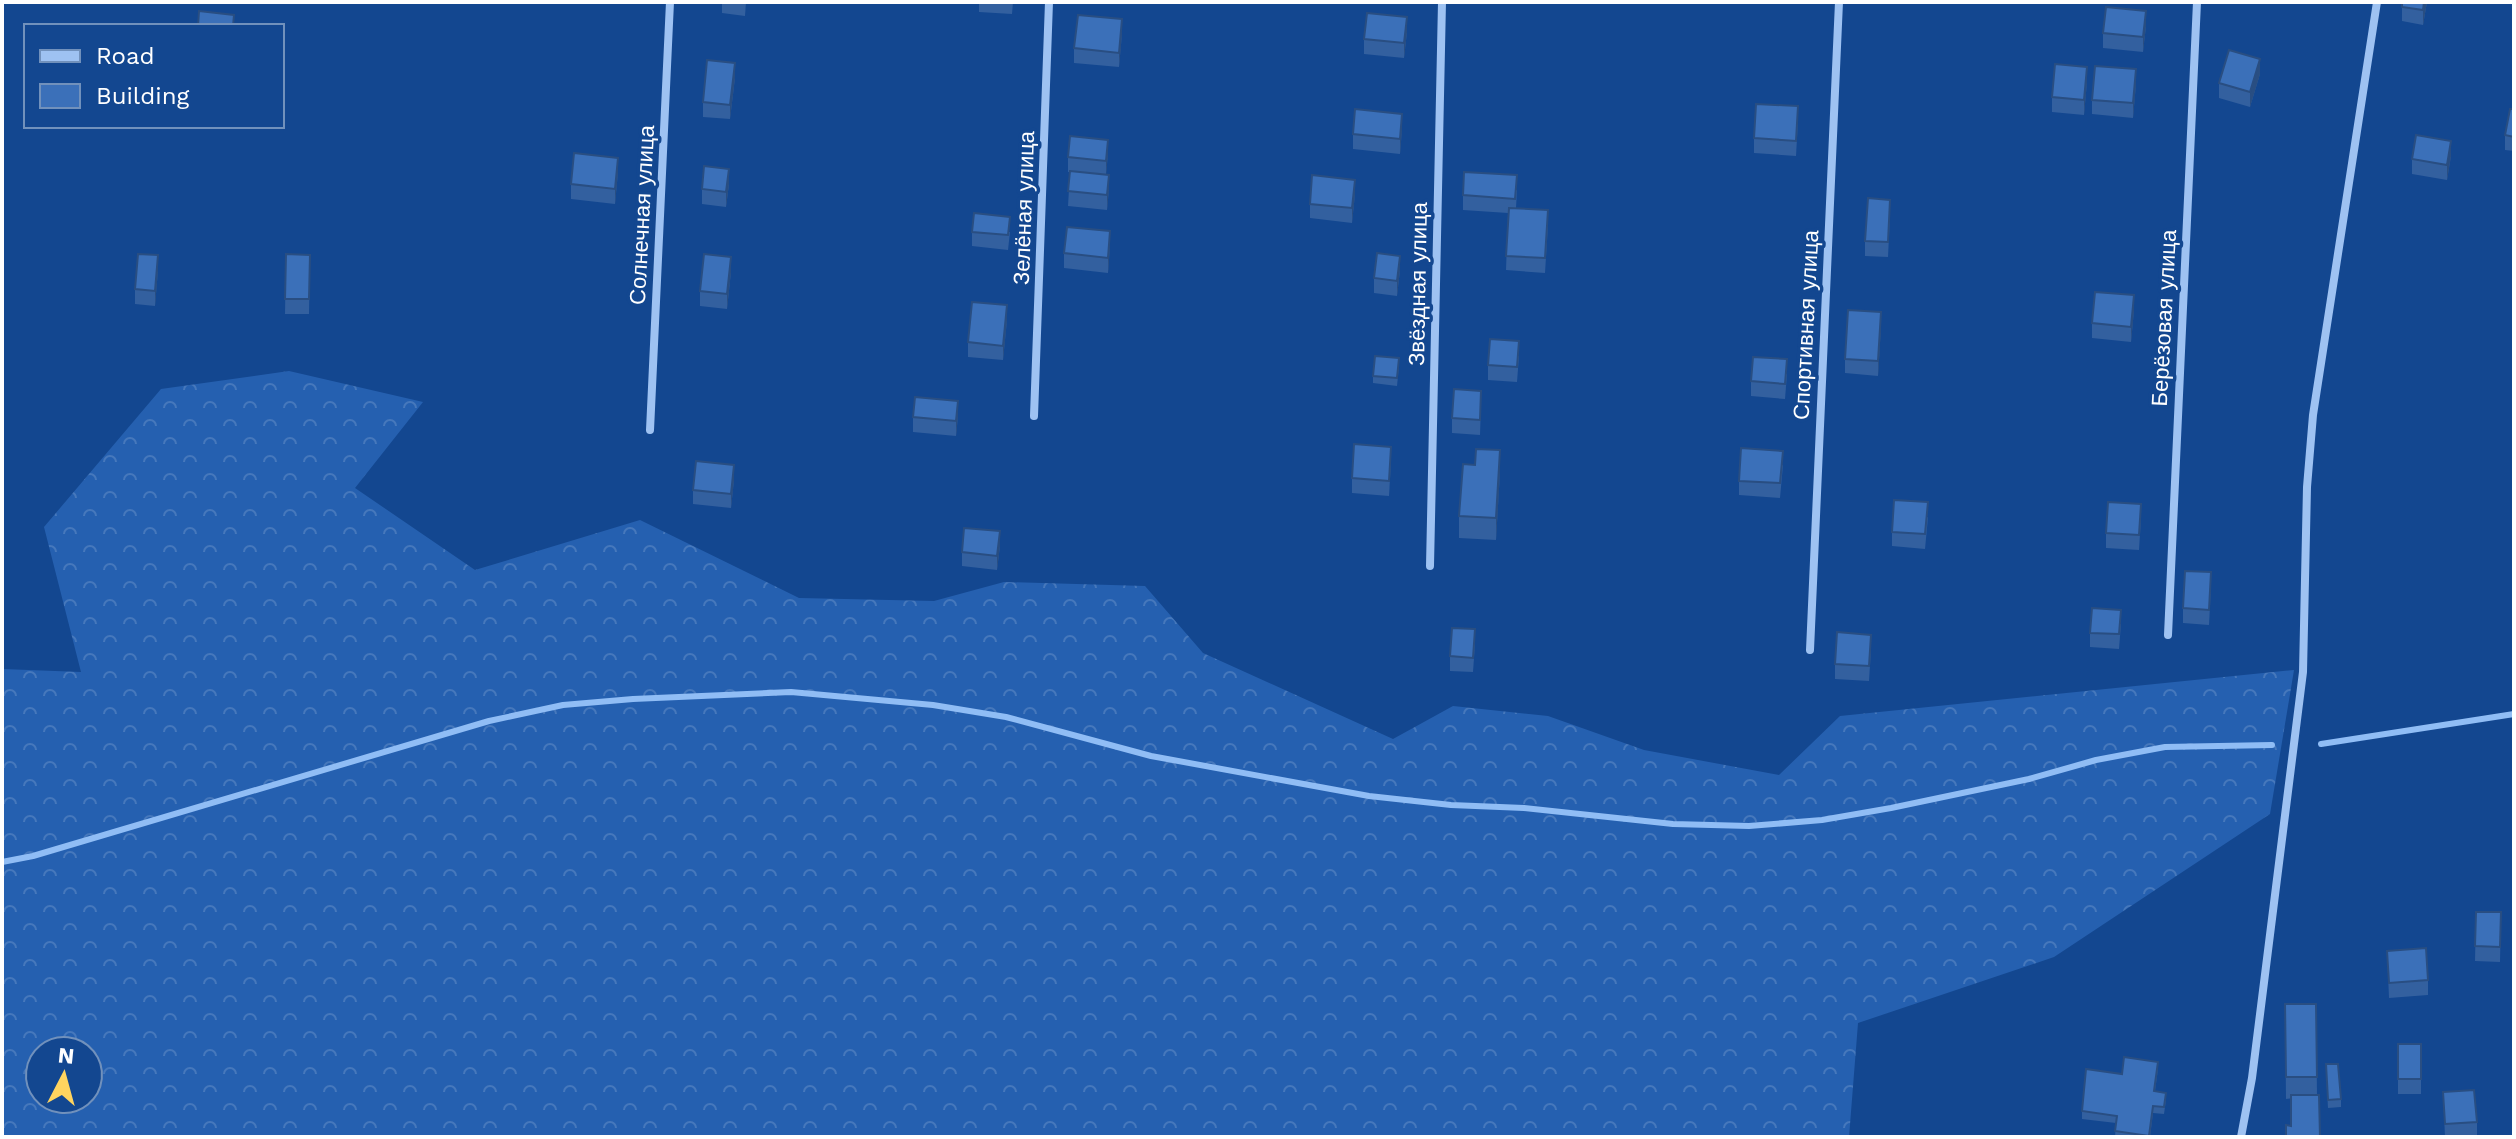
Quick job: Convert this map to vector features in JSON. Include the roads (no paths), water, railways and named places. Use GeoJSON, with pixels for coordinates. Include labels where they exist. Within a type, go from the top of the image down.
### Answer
{"type":"FeatureCollection","features":[{"type":"Feature","properties":{"kind":"street","name":"Солнечная улица"},"geometry":{"type":"LineString","coordinates":[[650,430],[670,2]]}},
{"type":"Feature","properties":{"kind":"street","name":"Зелёная улица"},"geometry":{"type":"LineString","coordinates":[[1034,416],[1049,2]]}},
{"type":"Feature","properties":{"kind":"street","name":"Звёздная улица"},"geometry":{"type":"LineString","coordinates":[[1430,566],[1442,2]]}},
{"type":"Feature","properties":{"kind":"street","name":"Спортивная улица"},"geometry":{"type":"LineString","coordinates":[[1810,650],[1839,2]]}},
{"type":"Feature","properties":{"kind":"street","name":"Берёзовая улица"},"geometry":{"type":"LineString","coordinates":[[2168,635],[2197,2]]}},
{"type":"Feature","properties":{"kind":"street"},"geometry":{"type":"LineString","coordinates":[[2241,1137],[2252,1078],[2303,672],[2307,487],[2313,415],[2377,2]]}},
{"type":"Feature","properties":{"kind":"waterway"},"geometry":{"type":"LineString","coordinates":[[2,862],[33,856],[489,721],[563,705],[633,699],[791,692],[933,705],[1006,717],[1151,756],[1369,796],[1673,824],[1749,826],[1822,820],[2029,779],[2096,760],[2165,747],[2272,745]]}},
{"type":"Feature","properties":{"kind":"waterway"},"geometry":{"type":"LineString","coordinates":[[2321,744],[2514,714]]}}]}
